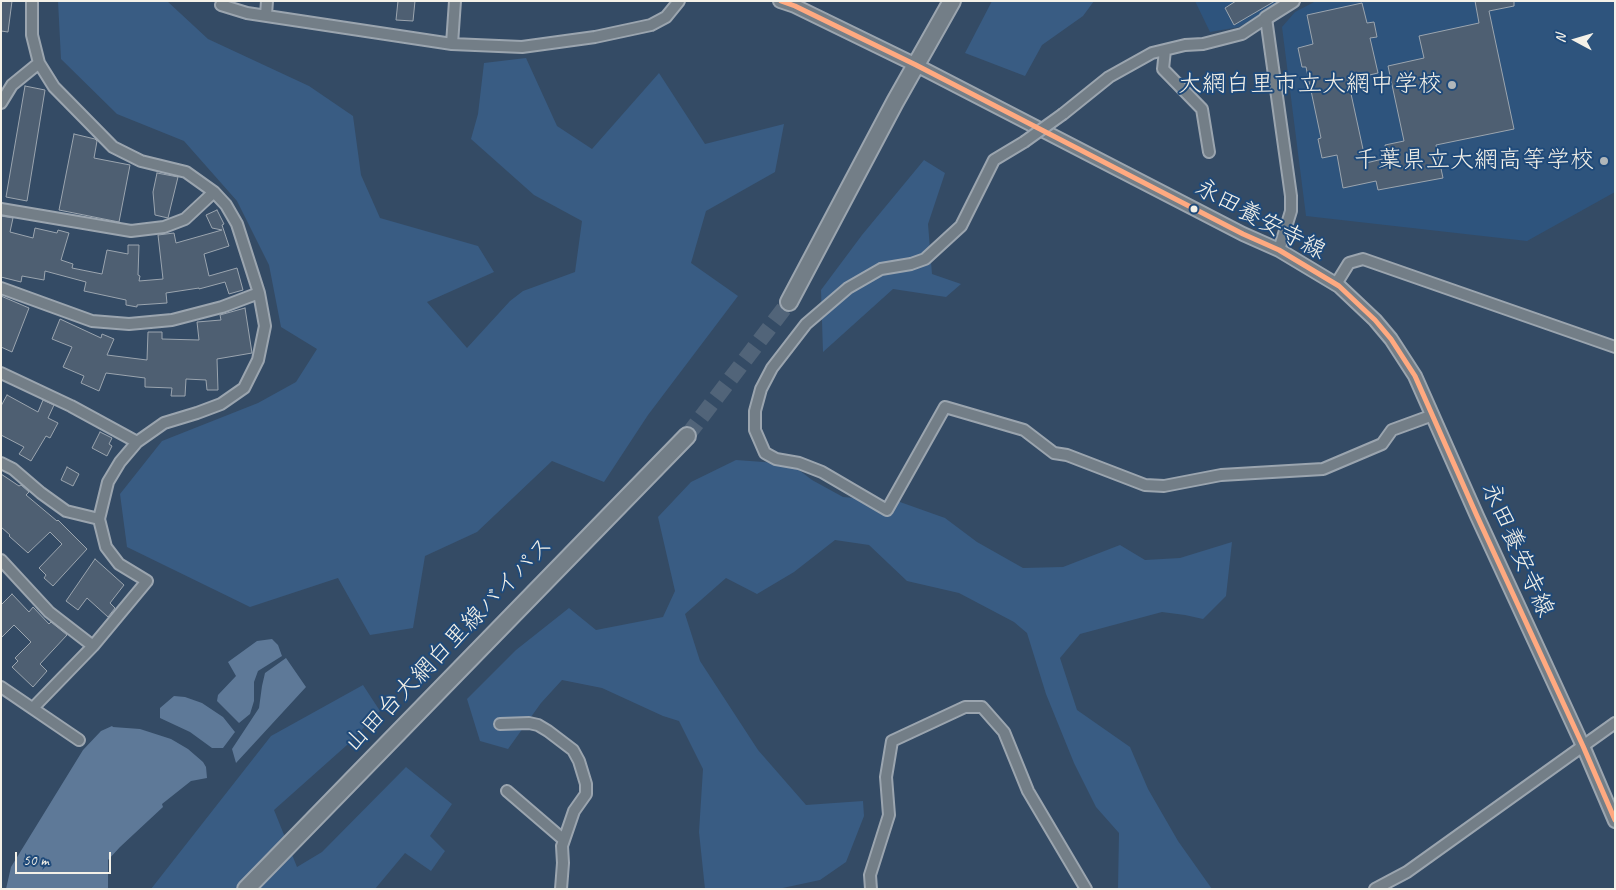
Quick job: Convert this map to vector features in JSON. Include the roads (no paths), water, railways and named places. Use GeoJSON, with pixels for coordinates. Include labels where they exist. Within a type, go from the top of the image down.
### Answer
{"type":"FeatureCollection","features":[{"type":"Feature","properties":{"kind":"main road"},"geometry":{"type":"LineString","coordinates":[[789,302],[952,1]]}},
{"type":"Feature","properties":{"kind":"main road","name":"山田台大網白里線バイパス"},"geometry":{"type":"LineString","coordinates":[[246,889],[687,436]]}},
{"type":"Feature","properties":{"kind":"street"},"geometry":{"type":"LineString","coordinates":[[32,1],[32,35],[39,63],[54,87],[113,147],[141,161],[186,172],[214,192],[226,205],[237,224],[259,293],[265,326],[258,360],[244,388],[221,404],[164,423],[137,442],[120,462],[108,482],[99,519],[106,547],[119,564],[147,581],[93,646],[33,708]]}},
{"type":"Feature","properties":{"kind":"street"},"geometry":{"type":"LineString","coordinates":[[266,15],[267,1]]}},
{"type":"Feature","properties":{"kind":"street"},"geometry":{"type":"LineString","coordinates":[[452,44],[455,1]]}},
{"type":"Feature","properties":{"kind":"street"},"geometry":{"type":"LineString","coordinates":[[221,5],[247,13],[452,44],[522,47],[596,37],[651,25],[666,17],[679,1]]}},
{"type":"Feature","properties":{"kind":"street","name":"永田養安寺線"},"geometry":{"type":"LineString","coordinates":[[780,1],[795,6],[916,65],[1243,234],[1279,250],[1336,284],[1375,320],[1391,339],[1415,376],[1583,746],[1615,821]]}},
{"type":"Feature","properties":{"kind":"street"},"geometry":{"type":"LineString","coordinates":[[1293,1],[1242,34],[1203,44],[1186,45],[1152,53],[1108,77],[1063,114],[1024,142],[994,160],[961,226],[925,259],[910,264],[880,269],[848,288],[806,324],[772,368],[761,389],[754,412],[755,430],[765,453],[776,459],[799,463],[822,472],[887,510],[944,407],[1024,430],[1054,453],[1067,455],[1145,485],[1164,486],[1221,475],[1323,469],[1382,444],[1392,430],[1433,415]]}},
{"type":"Feature","properties":{"kind":"street"},"geometry":{"type":"LineString","coordinates":[[1266,18],[1291,196],[1291,211],[1279,250]]}},
{"type":"Feature","properties":{"kind":"street"},"geometry":{"type":"LineString","coordinates":[[1165,50],[1163,69],[1202,109],[1209,152]]}},
{"type":"Feature","properties":{"kind":"street"},"geometry":{"type":"LineString","coordinates":[[1,102],[12,85],[39,63]]}},
{"type":"Feature","properties":{"kind":"street"},"geometry":{"type":"LineString","coordinates":[[1,209],[131,231],[164,227],[185,219],[214,192]]}},
{"type":"Feature","properties":{"kind":"street"},"geometry":{"type":"LineString","coordinates":[[1336,284],[1349,263],[1363,259],[1615,348]]}},
{"type":"Feature","properties":{"kind":"street"},"geometry":{"type":"LineString","coordinates":[[1,288],[92,321],[129,324],[172,320],[222,307],[259,293]]}},
{"type":"Feature","properties":{"kind":"street"},"geometry":{"type":"LineString","coordinates":[[1,373],[71,406],[137,442]]}},
{"type":"Feature","properties":{"kind":"street"},"geometry":{"type":"LineString","coordinates":[[1,463],[14,469],[41,493],[66,511],[99,519]]}},
{"type":"Feature","properties":{"kind":"street"},"geometry":{"type":"LineString","coordinates":[[1,560],[49,612],[93,646]]}},
{"type":"Feature","properties":{"kind":"street"},"geometry":{"type":"LineString","coordinates":[[1,687],[79,740]]}},
{"type":"Feature","properties":{"kind":"street"},"geometry":{"type":"LineString","coordinates":[[870,889],[870,875],[889,815],[886,777],[892,741],[965,707],[982,708],[1004,732],[1028,791],[1086,889]]}},
{"type":"Feature","properties":{"kind":"street"},"geometry":{"type":"LineString","coordinates":[[500,724],[529,723],[538,725],[548,731],[573,750],[586,784],[586,794],[574,811],[562,846],[561,889]]}},
{"type":"Feature","properties":{"kind":"street"},"geometry":{"type":"LineString","coordinates":[[1375,889],[1407,872],[1615,723]]}},
{"type":"Feature","properties":{"kind":"street"},"geometry":{"type":"LineString","coordinates":[[507,791],[564,840]]}},
{"type":"Feature","properties":{"kind":"tunnel"},"geometry":{"type":"LineString","coordinates":[[687,436],[789,302]]}},
{"type":"Feature","properties":{"kind":"place","name":"大網白里市立大網中学校"},"geometry":{"type":"Point","coordinates":[1452,85]}},
{"type":"Feature","properties":{"kind":"place","name":"千葉県立大網高等学校"},"geometry":{"type":"Point","coordinates":[1604,161]}}]}
